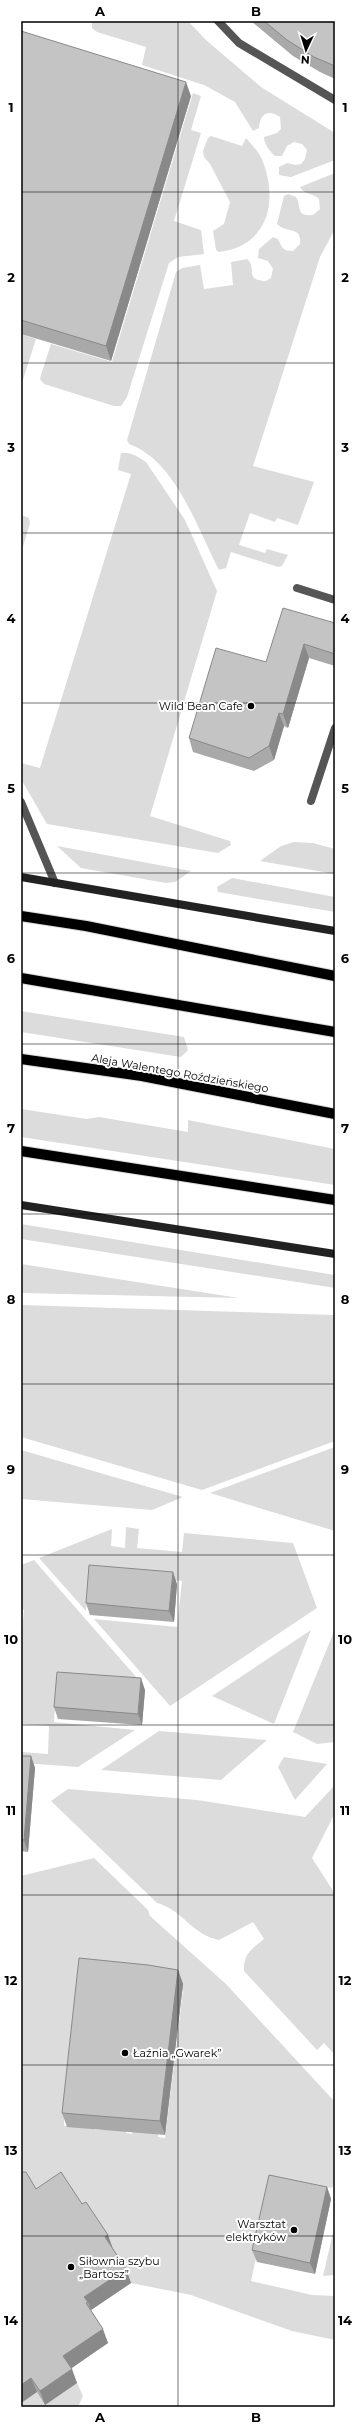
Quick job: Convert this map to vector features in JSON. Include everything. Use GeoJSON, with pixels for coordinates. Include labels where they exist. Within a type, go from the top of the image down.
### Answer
{"type":"FeatureCollection","features":[{"type":"Feature","properties":{"kind":"main road"},"geometry":{"type":"LineString","coordinates":[[21,877],[335,931]]}},
{"type":"Feature","properties":{"kind":"main road"},"geometry":{"type":"LineString","coordinates":[[21,916],[94,928],[335,976]]}},
{"type":"Feature","properties":{"kind":"main road"},"geometry":{"type":"LineString","coordinates":[[21,978],[335,1032]]}},
{"type":"Feature","properties":{"kind":"main road","name":"Aleja Walentego Roździeńskiego"},"geometry":{"type":"LineString","coordinates":[[21,1059],[142,1076],[335,1114]]}},
{"type":"Feature","properties":{"kind":"main road"},"geometry":{"type":"LineString","coordinates":[[21,1151],[335,1200]]}},
{"type":"Feature","properties":{"kind":"main road"},"geometry":{"type":"LineString","coordinates":[[21,1205],[335,1254]]}},
{"type":"Feature","properties":{"kind":"lane"},"geometry":{"type":"LineString","coordinates":[[218,21],[239,43],[335,100]]}},
{"type":"Feature","properties":{"kind":"lane"},"geometry":{"type":"LineString","coordinates":[[297,588],[335,600]]}},
{"type":"Feature","properties":{"kind":"lane"},"geometry":{"type":"LineString","coordinates":[[311,800],[335,728]]}},
{"type":"Feature","properties":{"kind":"lane"},"geometry":{"type":"LineString","coordinates":[[21,802],[55,883]]}},
{"type":"Feature","properties":{"kind":"shaded area"},"geometry":{"type":"Polygon","coordinates":[[[188,21],[206,40],[261,87],[335,133],[335,160],[291,177],[279,175],[279,167],[287,163],[296,165],[301,164],[305,159],[307,150],[302,144],[294,142],[287,146],[282,156],[275,156],[269,150],[264,137],[277,133],[281,129],[280,117],[272,113],[265,114],[261,119],[259,128],[253,131],[235,102],[204,85],[142,65],[146,47],[97,32],[92,28],[92,22],[188,21]]]}},
{"type":"Feature","properties":{"kind":"shaded area"},"geometry":{"type":"Polygon","coordinates":[[[193,93],[201,96],[191,130],[201,133],[174,221],[201,230],[204,254],[178,257],[169,263],[127,397],[121,406],[114,406],[44,384],[40,379],[51,344],[112,362],[193,93]]]}},
{"type":"Feature","properties":{"kind":"shaded area"},"geometry":{"type":"Polygon","coordinates":[[[211,136],[242,146],[246,138],[261,157],[269,188],[269,203],[266,218],[259,230],[250,240],[236,248],[219,252],[216,250],[213,231],[224,224],[230,202],[210,164],[204,157],[203,151],[208,138],[211,136]]]}},
{"type":"Feature","properties":{"kind":"shaded area"},"geometry":{"type":"Polygon","coordinates":[[[335,173],[335,229],[320,257],[253,466],[314,482],[298,525],[277,518],[275,522],[250,513],[239,545],[265,553],[267,549],[288,555],[282,566],[278,567],[231,552],[226,568],[219,570],[193,516],[172,480],[160,465],[145,453],[129,444],[127,440],[176,272],[182,268],[200,265],[204,289],[233,285],[231,262],[247,259],[250,262],[252,273],[255,278],[266,281],[271,278],[273,269],[268,261],[258,258],[259,249],[273,237],[278,239],[285,250],[293,251],[300,244],[299,234],[285,229],[277,224],[284,196],[288,194],[296,197],[301,213],[313,215],[320,209],[319,199],[302,190],[300,187],[335,173]]]}},
{"type":"Feature","properties":{"kind":"shaded area"},"geometry":{"type":"Polygon","coordinates":[[[21,334],[36,339],[21,386],[21,334]]]}},
{"type":"Feature","properties":{"kind":"shaded area"},"geometry":{"type":"Polygon","coordinates":[[[121,453],[131,454],[146,462],[185,520],[217,591],[150,816],[230,841],[231,845],[218,853],[47,824],[21,779],[21,763],[40,768],[131,474],[118,470],[121,453]]]}},
{"type":"Feature","properties":{"kind":"shaded area"},"geometry":{"type":"Polygon","coordinates":[[[24,516],[29,518],[30,523],[21,553],[21,517],[24,516]]]}},
{"type":"Feature","properties":{"kind":"shaded area"},"geometry":{"type":"Polygon","coordinates":[[[294,842],[313,843],[335,849],[335,874],[260,861],[281,846],[294,842]]]}},
{"type":"Feature","properties":{"kind":"shaded area"},"geometry":{"type":"Polygon","coordinates":[[[57,846],[191,871],[175,882],[166,883],[81,868],[57,846]]]}},
{"type":"Feature","properties":{"kind":"shaded area"},"geometry":{"type":"Polygon","coordinates":[[[232,878],[335,897],[335,912],[218,892],[217,887],[232,878]]]}},
{"type":"Feature","properties":{"kind":"shaded area"},"geometry":{"type":"Polygon","coordinates":[[[21,1011],[184,1037],[188,1050],[181,1057],[21,1032],[21,1011]]]}},
{"type":"Feature","properties":{"kind":"shaded area"},"geometry":{"type":"Polygon","coordinates":[[[21,1109],[87,1119],[99,1117],[188,1132],[188,1120],[335,1149],[335,1185],[21,1137],[21,1109]]]}},
{"type":"Feature","properties":{"kind":"shaded area"},"geometry":{"type":"Polygon","coordinates":[[[21,1224],[335,1275],[335,1288],[21,1239],[21,1224]]]}},
{"type":"Feature","properties":{"kind":"shaded area"},"geometry":{"type":"Polygon","coordinates":[[[21,1264],[239,1298],[21,1293],[21,1264]]]}},
{"type":"Feature","properties":{"kind":"shaded area"},"geometry":{"type":"Polygon","coordinates":[[[21,1305],[335,1315],[335,1441],[202,1490],[21,1437],[21,1305]]]}},
{"type":"Feature","properties":{"kind":"shaded area"},"geometry":{"type":"Polygon","coordinates":[[[335,1447],[335,1531],[210,1493],[335,1447]]]}},
{"type":"Feature","properties":{"kind":"shaded area"},"geometry":{"type":"Polygon","coordinates":[[[21,1450],[183,1497],[152,1510],[21,1499],[21,1450]]]}},
{"type":"Feature","properties":{"kind":"shaded area"},"geometry":{"type":"Polygon","coordinates":[[[126,1527],[139,1529],[137,1548],[182,1552],[184,1533],[293,1543],[317,1608],[170,1706],[94,1619],[177,1627],[182,1581],[90,1571],[86,1611],[39,1558],[112,1529],[111,1546],[125,1548],[126,1527]]]}},
{"type":"Feature","properties":{"kind":"shaded area"},"geometry":{"type":"Polygon","coordinates":[[[34,1560],[144,1686],[57,1679],[54,1722],[135,1730],[78,1767],[23,1763],[21,1752],[48,1754],[49,1726],[21,1724],[21,1642],[24,1610],[21,1609],[21,1565],[34,1560]]]}},
{"type":"Feature","properties":{"kind":"shaded area"},"geometry":{"type":"Polygon","coordinates":[[[335,1629],[335,1742],[317,1744],[293,1732],[335,1629]]]}},
{"type":"Feature","properties":{"kind":"shaded area"},"geometry":{"type":"Polygon","coordinates":[[[311,1630],[274,1724],[212,1696],[311,1630]]]}},
{"type":"Feature","properties":{"kind":"shaded area"},"geometry":{"type":"Polygon","coordinates":[[[159,1731],[267,1740],[221,1780],[101,1770],[159,1731]]]}},
{"type":"Feature","properties":{"kind":"shaded area"},"geometry":{"type":"Polygon","coordinates":[[[284,1757],[327,1764],[295,1800],[278,1767],[284,1757]]]}},
{"type":"Feature","properties":{"kind":"shaded area"},"geometry":{"type":"Polygon","coordinates":[[[335,1785],[335,1813],[312,1858],[335,1894],[335,2055],[324,2043],[317,2050],[244,1971],[245,1960],[249,1952],[264,1939],[253,1922],[219,1940],[202,1933],[174,1911],[157,1903],[51,1801],[68,1789],[197,1800],[305,1817],[335,1785]]]}},
{"type":"Feature","properties":{"kind":"shaded area"},"geometry":{"type":"Polygon","coordinates":[[[94,1858],[148,1910],[150,1916],[226,1984],[335,2102],[335,2185],[331,2188],[278,2177],[272,2185],[251,2281],[312,2295],[335,2296],[335,2340],[292,2331],[191,2295],[131,2283],[110,2251],[21,2186],[21,1876],[94,1858]],[[183,1990],[64,2116],[64,2126],[95,2126],[95,2130],[102,2130],[103,2127],[126,2130],[126,2133],[132,2134],[133,2130],[158,2133],[158,2137],[165,2138],[183,1990]]]}},
{"type":"Feature","properties":{"kind":"shaded area"},"geometry":{"type":"Polygon","coordinates":[[[335,2224],[335,2275],[323,2276],[335,2224]]]}},
{"type":"Feature","properties":{"kind":"shaded area"},"geometry":{"type":"Polygon","coordinates":[[[77,2383],[83,2396],[78,2407],[21,2407],[21,2403],[37,2392],[45,2405],[77,2383]]]}},
{"type":"Feature","properties":{"kind":"building"},"geometry":{"type":"Polygon","coordinates":[[[264,21],[335,21],[335,66],[314,57],[287,40],[264,21]]]}},
{"type":"Feature","properties":{"kind":"building"},"geometry":{"type":"Polygon","coordinates":[[[21,31],[186,82],[106,346],[21,320],[21,31]]]}},
{"type":"Feature","properties":{"kind":"building"},"geometry":{"type":"Polygon","coordinates":[[[283,608],[335,623],[335,654],[304,644],[283,714],[279,713],[269,746],[249,758],[189,738],[216,648],[266,662],[283,608]]]}},
{"type":"Feature","properties":{"kind":"building"},"geometry":{"type":"Polygon","coordinates":[[[89,1565],[173,1572],[169,1611],[86,1603],[89,1565]]]}},
{"type":"Feature","properties":{"kind":"building"},"geometry":{"type":"Polygon","coordinates":[[[57,1672],[141,1678],[138,1714],[54,1707],[57,1672]]]}},
{"type":"Feature","properties":{"kind":"building"},"geometry":{"type":"Polygon","coordinates":[[[21,1756],[31,1756],[24,1840],[21,1840],[21,1756]]]}},
{"type":"Feature","properties":{"kind":"building","name":"Łaźnia „Gwarek”"},"geometry":{"type":"Polygon","coordinates":[[[79,1958],[148,1965],[178,1970],[160,2121],[62,2113],[79,1958]]]}},
{"type":"Feature","properties":{"kind":"building","name":"Siłownia szybu „Bartosz”"},"geometry":{"type":"Polygon","coordinates":[[[21,2172],[26,2172],[36,2189],[61,2172],[82,2204],[86,2202],[108,2235],[105,2237],[126,2269],[84,2297],[88,2302],[86,2303],[103,2329],[63,2356],[72,2369],[40,2391],[31,2378],[21,2385],[21,2172]]]}},
{"type":"Feature","properties":{"kind":"building","name":"Warsztat elektryków"},"geometry":{"type":"Polygon","coordinates":[[[269,2175],[327,2187],[310,2263],[252,2250],[269,2175]]]}},
{"type":"Feature","properties":{"kind":"place","name":"Wild Bean Cafe"},"geometry":{"type":"Point","coordinates":[251,706]}},
{"type":"Feature","properties":{"kind":"place","name":"Łaźnia „Gwarek”"},"geometry":{"type":"Point","coordinates":[125,2053]}},
{"type":"Feature","properties":{"kind":"place","name":"Warsztat elektryków"},"geometry":{"type":"Point","coordinates":[294,2230]}},
{"type":"Feature","properties":{"kind":"place","name":"Siłownia szybu „Bartosz”"},"geometry":{"type":"Point","coordinates":[71,2267]}}]}
